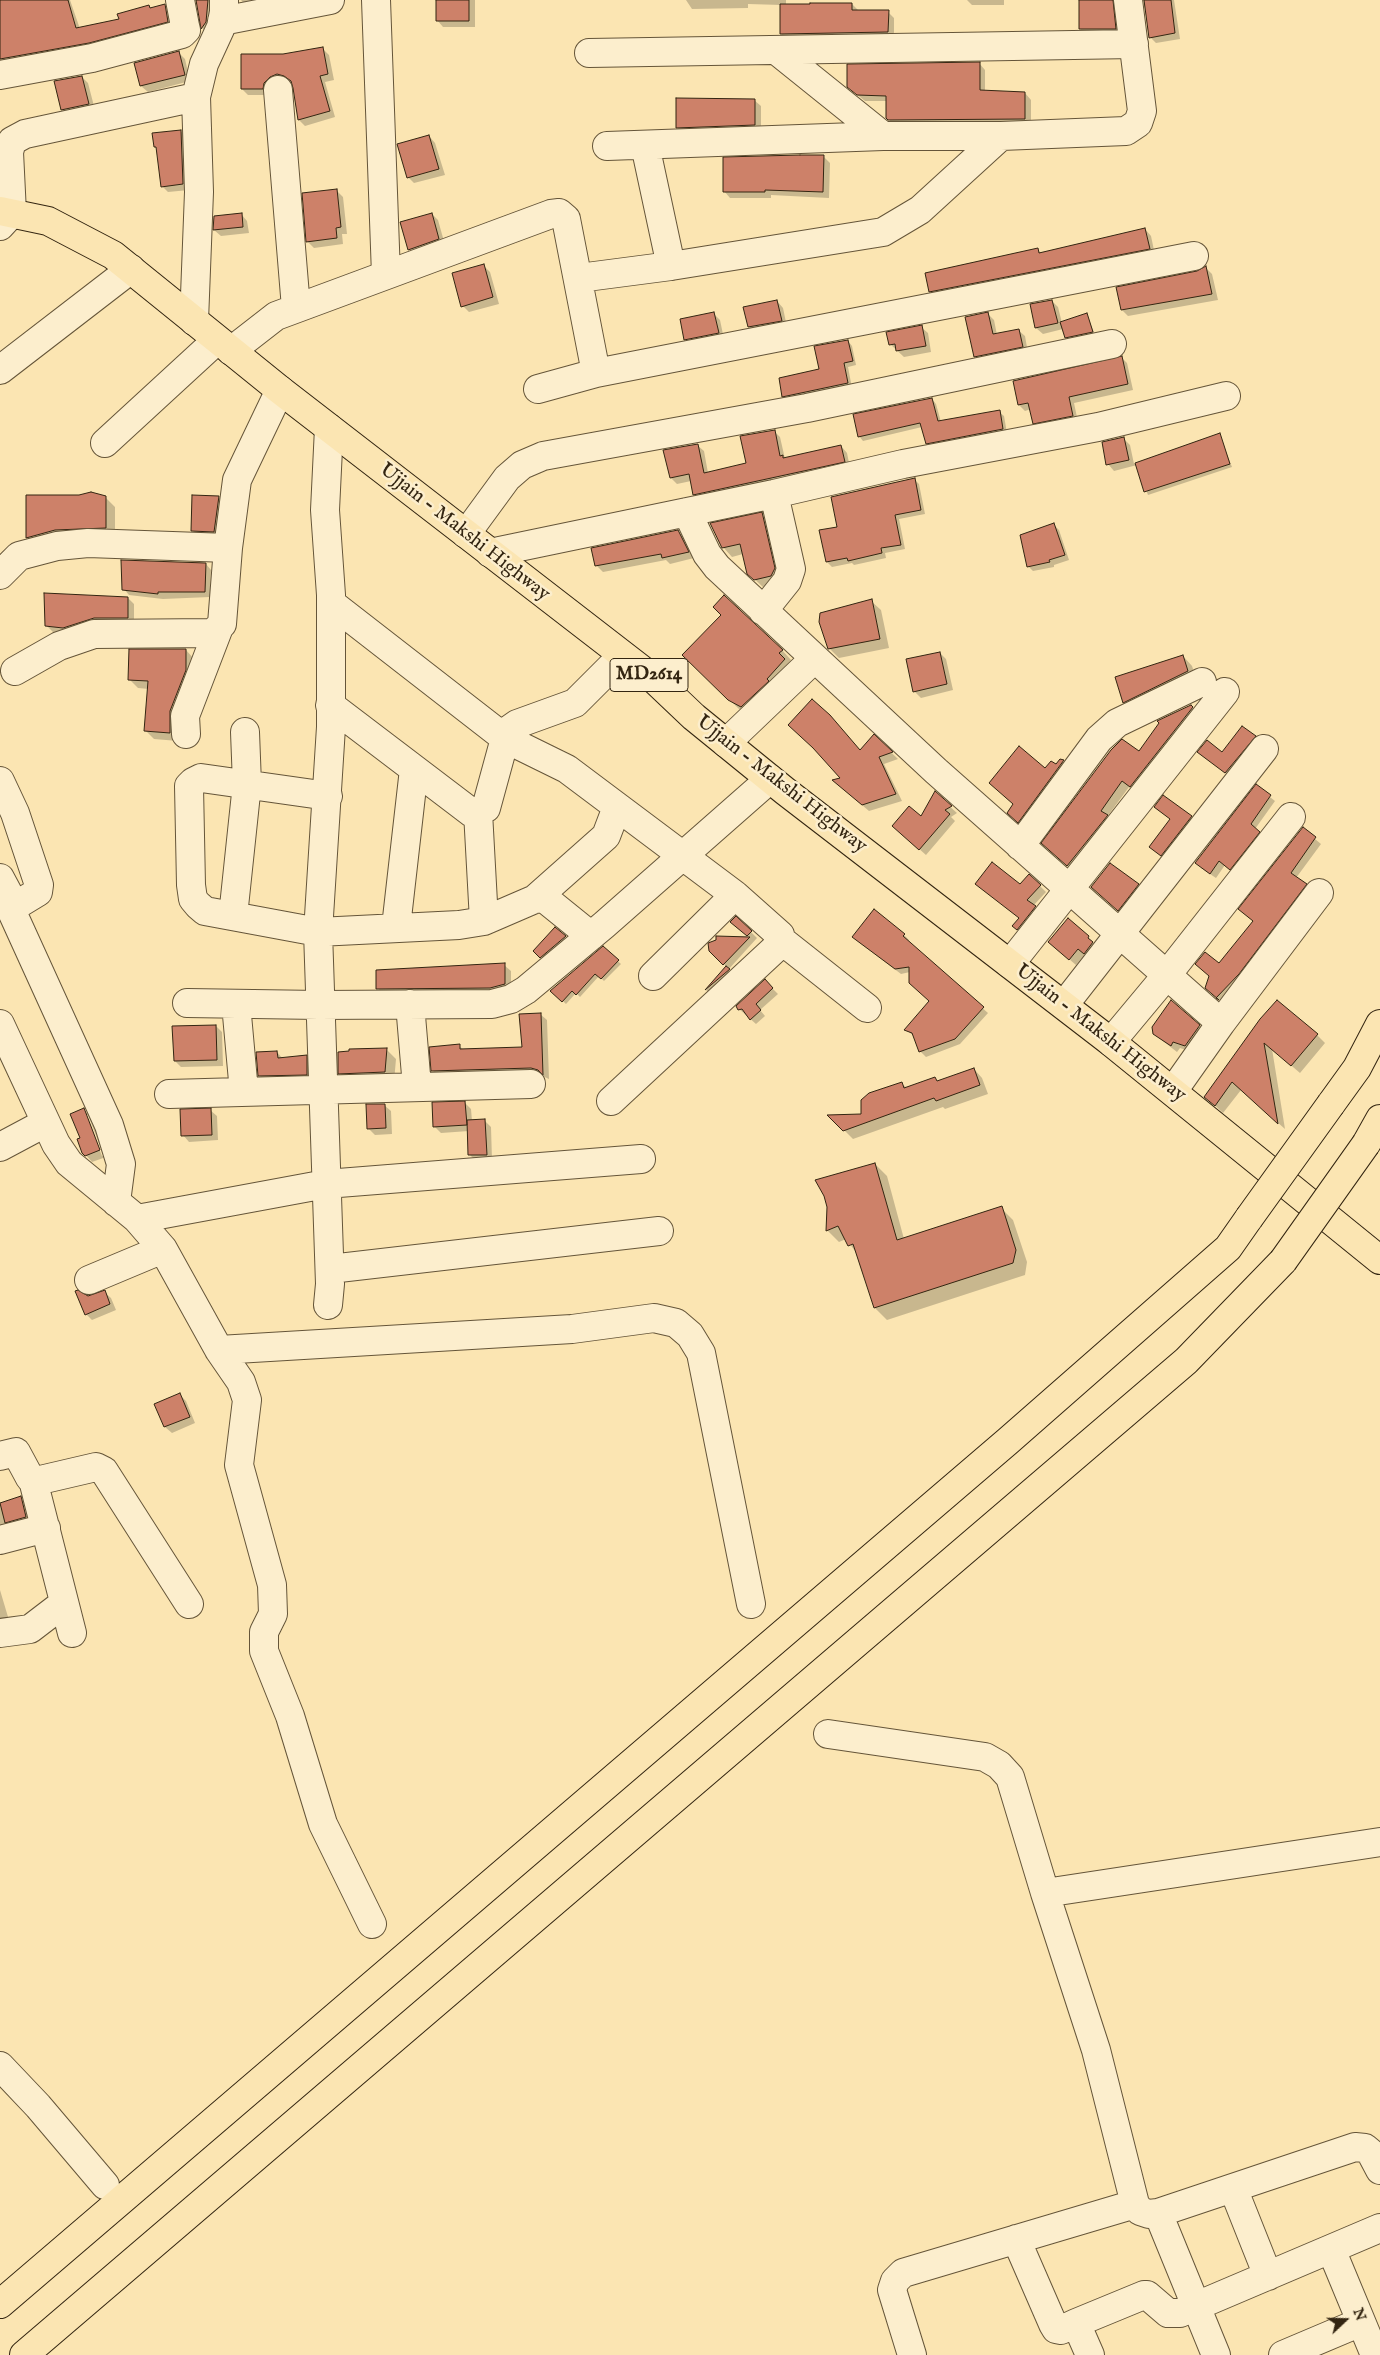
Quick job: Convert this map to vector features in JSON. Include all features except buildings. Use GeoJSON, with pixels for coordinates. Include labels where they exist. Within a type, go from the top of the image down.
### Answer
{"type":"FeatureCollection","features":[{"type":"Feature","properties":{"kind":"main road","name":"Ujjain - Makshi Highway"},"geometry":{"type":"LineString","coordinates":[[4,216],[48,221],[113,255],[280,390],[654,679],[770,779],[1111,1042],[1380,1260]]}},
{"type":"Feature","properties":{"kind":"main road"},"geometry":{"type":"LineString","coordinates":[[0,2304],[1008,1441],[1228,1248],[1356,1068],[1380,1024]]}},
{"type":"Feature","properties":{"kind":"main road"},"geometry":{"type":"LineString","coordinates":[[24,2355],[576,1886],[1186,1361],[1282,1261],[1366,1144],[1380,1119]]}},
{"type":"Feature","properties":{"kind":"street"},"geometry":{"type":"LineString","coordinates":[[0,75],[92,58],[182,34],[186,30],[186,26],[180,0]]}},
{"type":"Feature","properties":{"kind":"street"},"geometry":{"type":"LineString","coordinates":[[194,321],[200,192],[196,97],[204,64],[223,10],[330,0]]}},
{"type":"Feature","properties":{"kind":"street"},"geometry":{"type":"LineString","coordinates":[[376,0],[386,275]]}},
{"type":"Feature","properties":{"kind":"street"},"geometry":{"type":"LineString","coordinates":[[607,146],[883,136],[1001,136],[1119,132],[1132,128],[1138,123],[1142,111],[1128,0]]}},
{"type":"Feature","properties":{"kind":"street"},"geometry":{"type":"LineString","coordinates":[[590,53],[1134,44]]}},
{"type":"Feature","properties":{"kind":"street"},"geometry":{"type":"LineString","coordinates":[[776,50],[883,136]]}},
{"type":"Feature","properties":{"kind":"street"},"geometry":{"type":"LineString","coordinates":[[278,90],[296,308]]}},
{"type":"Feature","properties":{"kind":"street"},"geometry":{"type":"LineString","coordinates":[[4,216],[9,152],[12,141],[25,134],[196,97]]}},
{"type":"Feature","properties":{"kind":"street"},"geometry":{"type":"LineString","coordinates":[[578,278],[670,266],[883,232],[920,210],[1001,136]]}},
{"type":"Feature","properties":{"kind":"street"},"geometry":{"type":"LineString","coordinates":[[645,145],[670,266]]}},
{"type":"Feature","properties":{"kind":"street"},"geometry":{"type":"LineString","coordinates":[[105,443],[224,345],[276,316],[551,214],[559,213],[566,219],[596,373]]}},
{"type":"Feature","properties":{"kind":"street"},"geometry":{"type":"LineString","coordinates":[[538,389],[596,373],[1194,256]]}},
{"type":"Feature","properties":{"kind":"street"},"geometry":{"type":"LineString","coordinates":[[0,370],[131,270]]}},
{"type":"Feature","properties":{"kind":"street"},"geometry":{"type":"LineString","coordinates":[[466,534],[507,478],[522,465],[543,456],[788,412],[1112,344]]}},
{"type":"Feature","properties":{"kind":"street"},"geometry":{"type":"LineString","coordinates":[[186,734],[185,716],[222,624],[235,488],[280,390]]}},
{"type":"Feature","properties":{"kind":"street"},"geometry":{"type":"LineString","coordinates":[[490,553],[774,494],[903,464],[1098,427],[1226,396]]}},
{"type":"Feature","properties":{"kind":"street"},"geometry":{"type":"LineString","coordinates":[[328,1305],[330,1269],[319,1005],[318,932],[328,796],[330,729],[331,603],[325,510],[329,428]]}},
{"type":"Feature","properties":{"kind":"street"},"geometry":{"type":"LineString","coordinates":[[763,611],[786,581],[791,569],[774,494]]}},
{"type":"Feature","properties":{"kind":"street"},"geometry":{"type":"LineString","coordinates":[[687,512],[707,554],[717,567],[814,659],[1020,846],[1221,1023]]}},
{"type":"Feature","properties":{"kind":"street"},"geometry":{"type":"LineString","coordinates":[[0,575],[19,556],[57,546],[88,543],[228,548]]}},
{"type":"Feature","properties":{"kind":"street"},"geometry":{"type":"LineString","coordinates":[[331,603],[506,739],[567,769],[735,895],[777,930],[781,940],[867,1008]]}},
{"type":"Feature","properties":{"kind":"street"},"geometry":{"type":"LineString","coordinates":[[15,671],[59,646],[94,634],[208,635],[218,630]]}},
{"type":"Feature","properties":{"kind":"street"},"geometry":{"type":"LineString","coordinates":[[330,729],[414,769],[472,812],[478,812],[486,808],[508,731],[517,724],[575,703],[622,656]]}},
{"type":"Feature","properties":{"kind":"street"},"geometry":{"type":"LineString","coordinates":[[726,743],[814,659]]}},
{"type":"Feature","properties":{"kind":"street"},"geometry":{"type":"LineString","coordinates":[[1010,964],[1070,890],[1213,687],[1133,714],[1111,728],[1099,739],[1020,846]]}},
{"type":"Feature","properties":{"kind":"street"},"geometry":{"type":"LineString","coordinates":[[233,916],[247,784],[244,732]]}},
{"type":"Feature","properties":{"kind":"street"},"geometry":{"type":"LineString","coordinates":[[1064,1005],[1119,932],[1264,749]]}},
{"type":"Feature","properties":{"kind":"street"},"geometry":{"type":"LineString","coordinates":[[396,927],[414,769]]}},
{"type":"Feature","properties":{"kind":"street"},"geometry":{"type":"LineString","coordinates":[[328,796],[201,778],[189,786],[191,885],[193,899],[205,911],[318,932],[459,925],[484,921],[535,899],[544,898],[591,936]]}},
{"type":"Feature","properties":{"kind":"street"},"geometry":{"type":"LineString","coordinates":[[188,1003],[319,1005],[492,1004],[511,999],[526,990],[591,936],[770,779]]}},
{"type":"Feature","properties":{"kind":"street"},"geometry":{"type":"LineString","coordinates":[[0,781],[15,813],[39,885],[38,892],[15,906]]}},
{"type":"Feature","properties":{"kind":"street"},"geometry":{"type":"LineString","coordinates":[[535,899],[606,836],[617,807]]}},
{"type":"Feature","properties":{"kind":"street"},"geometry":{"type":"LineString","coordinates":[[478,812],[484,921]]}},
{"type":"Feature","properties":{"kind":"street"},"geometry":{"type":"LineString","coordinates":[[1111,1042],[1166,976],[1291,817]]}},
{"type":"Feature","properties":{"kind":"street"},"geometry":{"type":"LineString","coordinates":[[0,878],[15,906],[13,914],[109,1124],[119,1156],[116,1202]]}},
{"type":"Feature","properties":{"kind":"street"},"geometry":{"type":"LineString","coordinates":[[1173,1091],[1221,1023],[1320,893]]}},
{"type":"Feature","properties":{"kind":"street"},"geometry":{"type":"LineString","coordinates":[[653,976],[735,895]]}},
{"type":"Feature","properties":{"kind":"street"},"geometry":{"type":"LineString","coordinates":[[610,1101],[779,945],[781,940]]}},
{"type":"Feature","properties":{"kind":"street"},"geometry":{"type":"LineString","coordinates":[[236,1004],[244,1092]]}},
{"type":"Feature","properties":{"kind":"street"},"geometry":{"type":"LineString","coordinates":[[410,1004],[417,1087]]}},
{"type":"Feature","properties":{"kind":"street"},"geometry":{"type":"LineString","coordinates":[[0,1024],[45,1123],[77,1170],[137,1219],[163,1249],[219,1350],[241,1382],[247,1400],[239,1465],[272,1585],[274,1614],[264,1632],[264,1651],[290,1716],[323,1824],[372,1924]]}},
{"type":"Feature","properties":{"kind":"street"},"geometry":{"type":"LineString","coordinates":[[169,1094],[531,1084]]}},
{"type":"Feature","properties":{"kind":"street"},"geometry":{"type":"LineString","coordinates":[[0,1147],[45,1123]]}},
{"type":"Feature","properties":{"kind":"street"},"geometry":{"type":"LineString","coordinates":[[137,1219],[326,1184],[641,1159]]}},
{"type":"Feature","properties":{"kind":"street"},"geometry":{"type":"LineString","coordinates":[[330,1269],[659,1231]]}},
{"type":"Feature","properties":{"kind":"street"},"geometry":{"type":"LineString","coordinates":[[89,1280],[163,1249]]}},
{"type":"Feature","properties":{"kind":"street"},"geometry":{"type":"LineString","coordinates":[[219,1350],[572,1330],[654,1318],[676,1323],[690,1335],[700,1354],[751,1604]]}},
{"type":"Feature","properties":{"kind":"street"},"geometry":{"type":"LineString","coordinates":[[0,1456],[16,1452],[33,1480],[72,1633]]}},
{"type":"Feature","properties":{"kind":"street"},"geometry":{"type":"LineString","coordinates":[[33,1480],[43,1481],[96,1467],[104,1471],[189,1604]]}},
{"type":"Feature","properties":{"kind":"street"},"geometry":{"type":"LineString","coordinates":[[0,1540],[46,1528]]}},
{"type":"Feature","properties":{"kind":"street"},"geometry":{"type":"LineString","coordinates":[[0,1633],[30,1629],[64,1603]]}},
{"type":"Feature","properties":{"kind":"street"},"geometry":{"type":"LineString","coordinates":[[828,1734],[985,1758],[999,1765],[1010,1777],[1146,2211],[1188,2309],[1216,2355]]}},
{"type":"Feature","properties":{"kind":"street"},"geometry":{"type":"LineString","coordinates":[[1045,1893],[1380,1842]]}},
{"type":"Feature","properties":{"kind":"street"},"geometry":{"type":"LineString","coordinates":[[0,2066],[38,2106],[104,2184]]}},
{"type":"Feature","properties":{"kind":"street"},"geometry":{"type":"LineString","coordinates":[[912,2355],[892,2290],[895,2282],[903,2273],[1016,2239],[1146,2211],[1233,2188],[1355,2147],[1364,2148],[1371,2152],[1380,2170]]}},
{"type":"Feature","properties":{"kind":"street"},"geometry":{"type":"LineString","coordinates":[[1233,2188],[1268,2276]]}},
{"type":"Feature","properties":{"kind":"street"},"geometry":{"type":"LineString","coordinates":[[1016,2239],[1053,2324],[1061,2330],[1144,2295],[1147,2295],[1168,2313],[1188,2309],[1380,2228]]}},
{"type":"Feature","properties":{"kind":"street"},"geometry":{"type":"LineString","coordinates":[[1331,2249],[1375,2355]]}},
{"type":"Feature","properties":{"kind":"street"},"geometry":{"type":"LineString","coordinates":[[1283,2355],[1361,2322]]}},
{"type":"Feature","properties":{"kind":"street"},"geometry":{"type":"LineString","coordinates":[[1076,2323],[1090,2355]]}}]}
